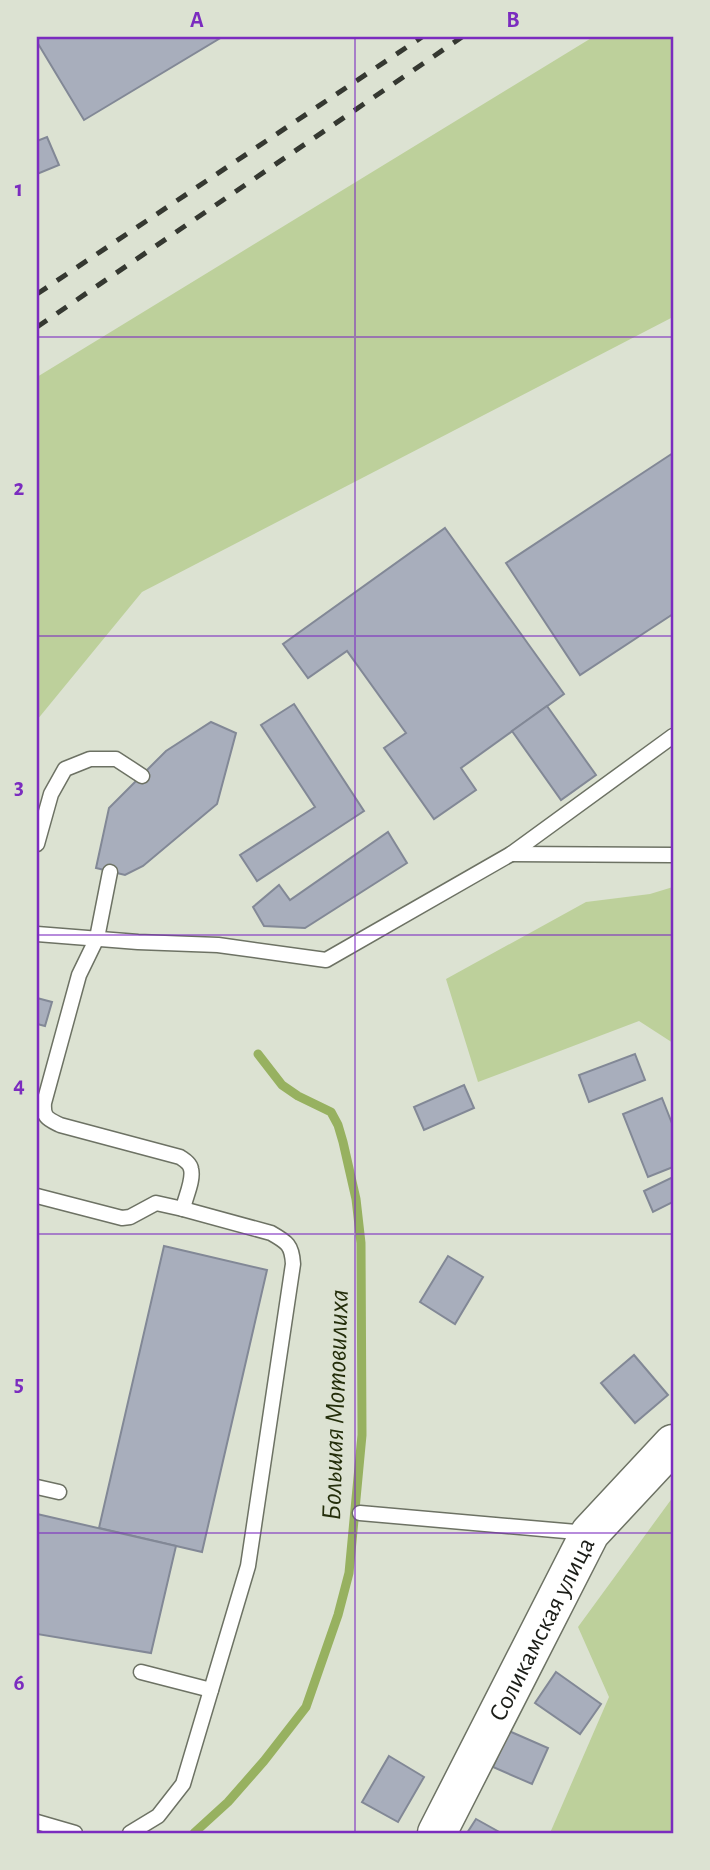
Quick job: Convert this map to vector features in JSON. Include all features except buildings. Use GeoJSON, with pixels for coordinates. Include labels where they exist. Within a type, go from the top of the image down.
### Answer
{"type":"FeatureCollection","features":[{"type":"Feature","properties":{"kind":"main road","name":"Соликамская улица"},"geometry":{"type":"LineString","coordinates":[[437,1833],[590,1533],[673,1444]]}},
{"type":"Feature","properties":{"kind":"lane"},"geometry":{"type":"LineString","coordinates":[[37,934],[218,945],[326,960],[511,854],[673,736]]}},
{"type":"Feature","properties":{"kind":"lane"},"geometry":{"type":"LineString","coordinates":[[37,844],[51,794],[65,769],[90,759],[116,759],[142,776]]}},
{"type":"Feature","properties":{"kind":"lane"},"geometry":{"type":"LineString","coordinates":[[511,854],[673,855]]}},
{"type":"Feature","properties":{"kind":"lane"},"geometry":{"type":"LineString","coordinates":[[110,872],[97,938],[79,975],[44,1112],[48,1120],[60,1125],[180,1157],[188,1162],[191,1178],[183,1209]]}},
{"type":"Feature","properties":{"kind":"lane"},"geometry":{"type":"LineString","coordinates":[[37,1196],[122,1218],[130,1217],[156,1203],[271,1233],[283,1239],[292,1250],[293,1264],[248,1566],[183,1784],[158,1816],[130,1833]]}},
{"type":"Feature","properties":{"kind":"lane"},"geometry":{"type":"LineString","coordinates":[[37,1486],[60,1492]]}},
{"type":"Feature","properties":{"kind":"lane"},"geometry":{"type":"LineString","coordinates":[[360,1513],[590,1533]]}},
{"type":"Feature","properties":{"kind":"lane"},"geometry":{"type":"LineString","coordinates":[[141,1672],[211,1690]]}},
{"type":"Feature","properties":{"kind":"lane"},"geometry":{"type":"LineString","coordinates":[[37,1822],[75,1833]]}},
{"type":"Feature","properties":{"kind":"green space"},"geometry":{"type":"Polygon","coordinates":[[[593,37],[673,37],[673,317],[142,592],[37,720],[37,377],[593,37]]]}},
{"type":"Feature","properties":{"kind":"green space"},"geometry":{"type":"Polygon","coordinates":[[[673,887],[673,1043],[639,1021],[478,1082],[446,979],[586,902],[650,894],[673,887]]]}},
{"type":"Feature","properties":{"kind":"green space"},"geometry":{"type":"Polygon","coordinates":[[[673,1497],[673,1833],[550,1833],[609,1697],[578,1627],[673,1497]]]}},
{"type":"Feature","properties":{"kind":"waterway","name":"Большая Мотовилиха"},"geometry":{"type":"LineString","coordinates":[[194,1833],[228,1802],[306,1707],[338,1615],[349,1573],[362,1435],[361,1243],[356,1199],[343,1142],[331,1112],[282,1085],[258,1054]]}},
{"type":"Feature","properties":{"kind":"railway"},"geometry":{"type":"LineString","coordinates":[[37,294],[422,37]]}},
{"type":"Feature","properties":{"kind":"railway"},"geometry":{"type":"LineString","coordinates":[[37,327],[462,37]]}}]}
